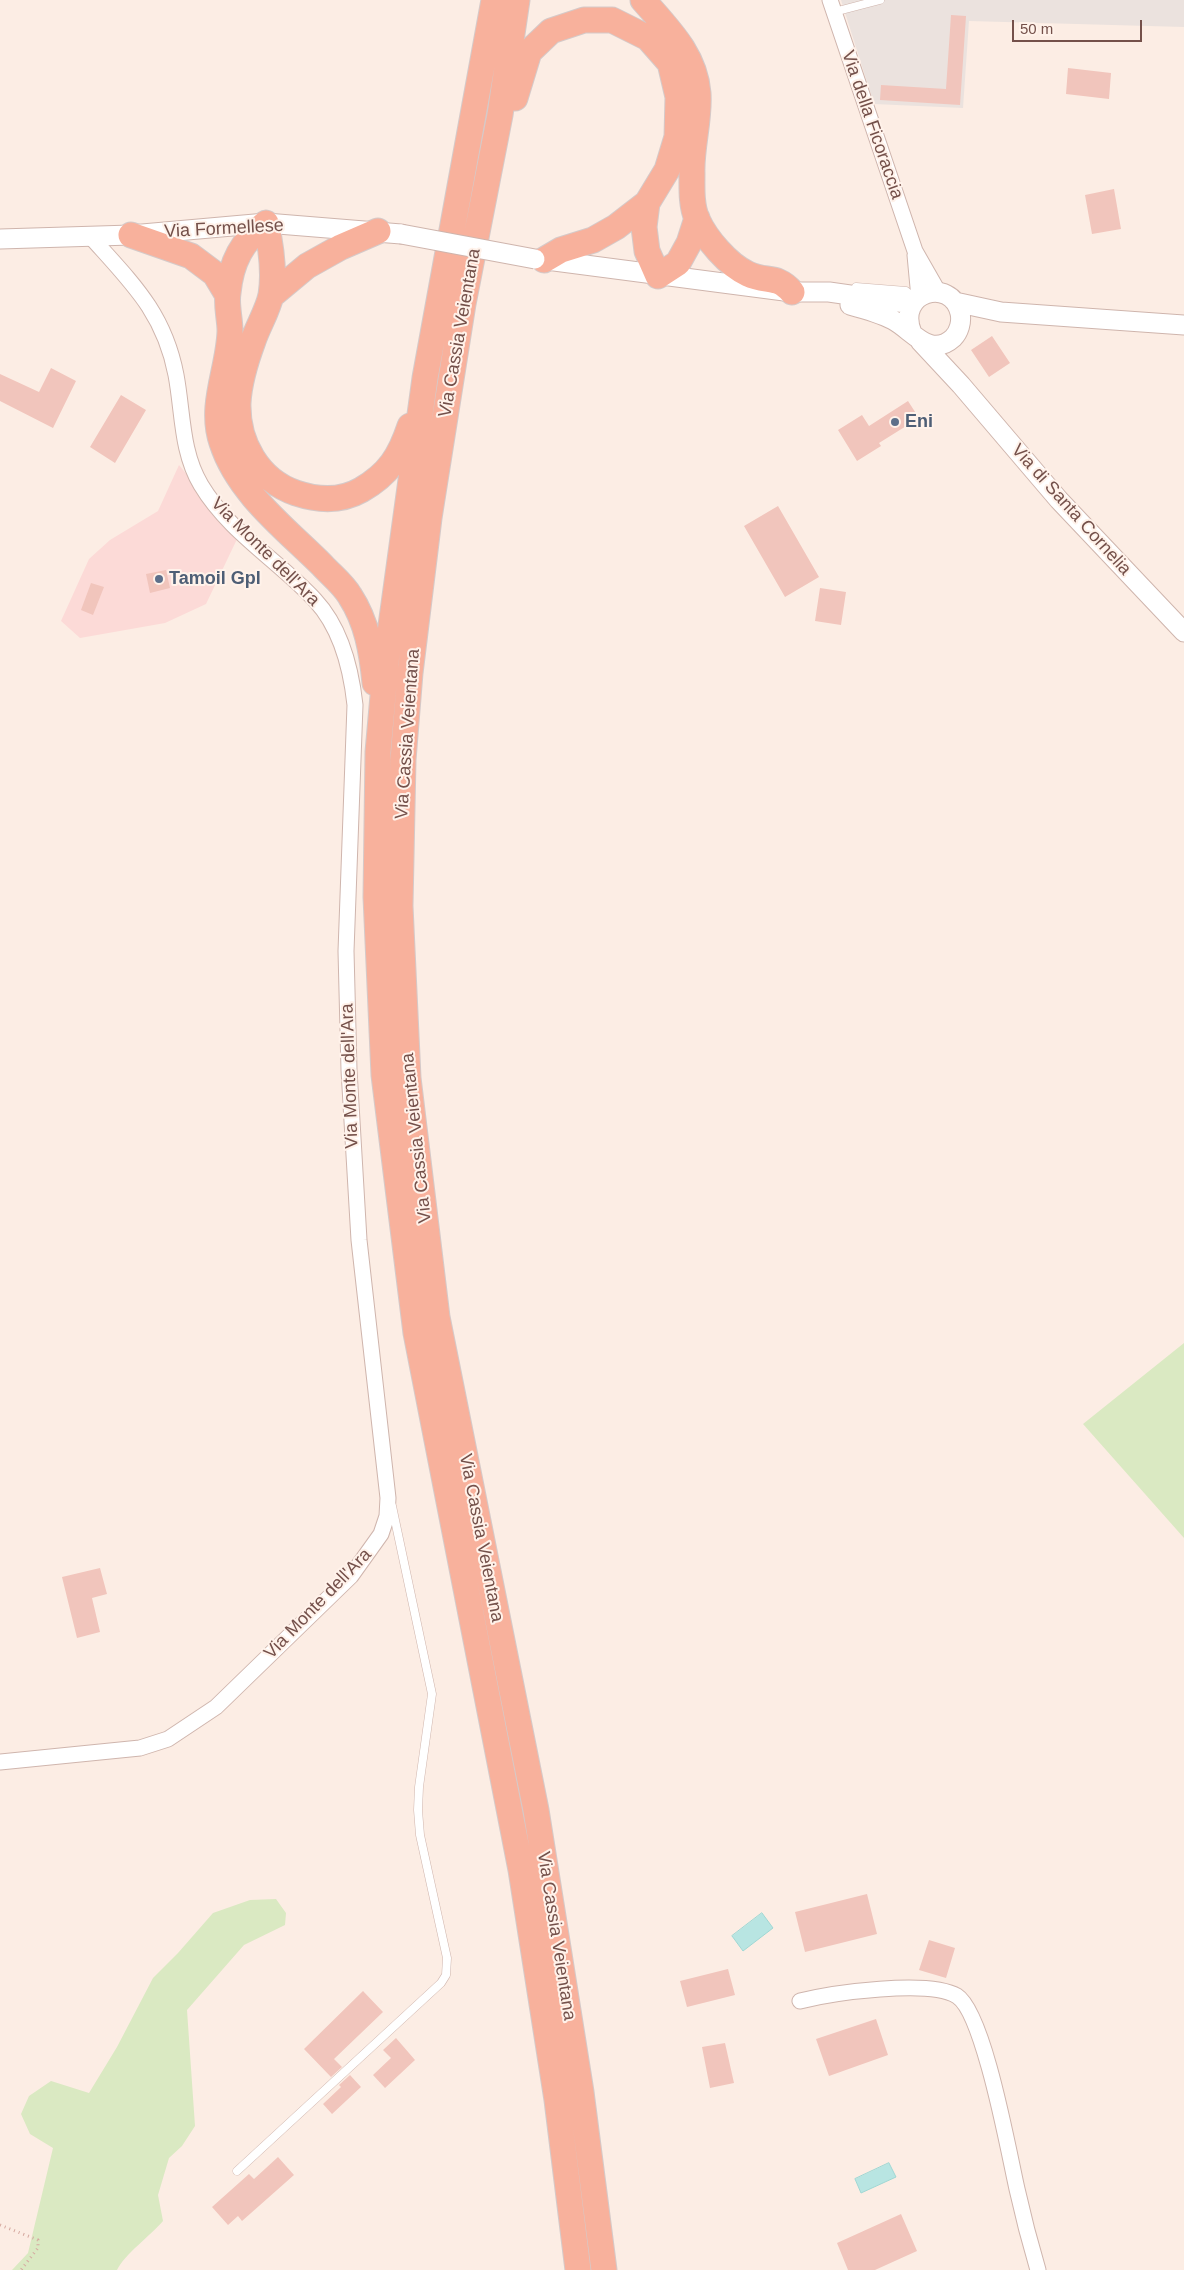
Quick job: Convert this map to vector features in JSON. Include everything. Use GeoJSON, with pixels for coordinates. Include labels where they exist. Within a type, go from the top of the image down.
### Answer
{"type":"FeatureCollection","features":[{"type":"Feature","properties":{"kind":"highway","name":"Via Cassia Veientana"},"geometry":{"type":"LineString","coordinates":[[494,0],[425,378],[386,662],[378,752],[376,898],[384,1075],[416,1333],[521,1870],[557,2100],[578,2270]]}},
{"type":"Feature","properties":{"kind":"highway","name":"Via Cassia Veientana"},"geometry":{"type":"LineString","coordinates":[[517,0],[500,116],[462,313],[429,518],[410,673],[403,760],[400,906],[408,1078],[437,1317],[536,1810],[581,2092],[604,2270]]}},
{"type":"Feature","properties":{"kind":"highway"},"geometry":{"type":"LineString","coordinates":[[643,0],[678,40],[695,75],[698,94],[692,163],[693,197],[697,218],[722,257],[748,274],[783,282],[792,292]]}},
{"type":"Feature","properties":{"kind":"highway"},"geometry":{"type":"LineString","coordinates":[[500,116],[513,105],[530,52],[550,32],[584,20],[612,20],[648,38],[670,63],[678,96],[677,137],[667,170],[647,203],[616,227],[592,240],[540,259]]}},
{"type":"Feature","properties":{"kind":"highway"},"geometry":{"type":"LineString","coordinates":[[647,203],[644,227],[647,251],[658,276],[678,263],[689,243],[697,218]]}},
{"type":"Feature","properties":{"kind":"highway"},"geometry":{"type":"LineString","coordinates":[[378,752],[373,666],[364,624],[358,611],[341,585],[250,494],[234,470],[222,443],[217,410],[229,351],[230,316],[227,294],[232,269],[242,246],[251,234],[266,223],[272,258],[271,296],[253,342],[238,403],[245,445],[256,465],[272,481],[291,491],[314,499],[336,499],[357,493],[380,479],[401,450],[425,378]]}},
{"type":"Feature","properties":{"kind":"highway"},"geometry":{"type":"LineString","coordinates":[[271,296],[307,266],[341,247],[390,232]]}},
{"type":"Feature","properties":{"kind":"highway"},"geometry":{"type":"LineString","coordinates":[[131,234],[191,256],[215,274],[227,294]]}},
{"type":"Feature","properties":{"kind":"street","name":"Via della Ficoraccia"},"geometry":{"type":"LineString","coordinates":[[832,6],[915,251],[952,304]]}},
{"type":"Feature","properties":{"kind":"street","name":"Via Formellese"},"geometry":{"type":"LineString","coordinates":[[0,239],[131,234],[266,223],[390,232],[540,259],[658,276],[792,292]]}},
{"type":"Feature","properties":{"kind":"street","name":"Via Monte dell'Ara"},"geometry":{"type":"LineString","coordinates":[[0,1762],[140,1748],[168,1739],[216,1707],[350,1576],[375,1545],[387,1516],[387,1480],[359,1240],[349,1070],[346,951],[354,705],[350,671],[338,638],[316,601],[236,527],[217,507],[201,485],[192,468],[186,447],[176,376],[164,332],[155,314],[137,288],[90,236]]}},
{"type":"Feature","properties":{"kind":"street","name":"Via della Ficoraccia"},"geometry":{"type":"LineString","coordinates":[[915,251],[916,300]]}},
{"type":"Feature","properties":{"kind":"street"},"geometry":{"type":"LineString","coordinates":[[792,292],[829,292],[916,300],[931,292],[952,304],[1001,312],[1184,326]]}},
{"type":"Feature","properties":{"kind":"street"},"geometry":{"type":"LineString","coordinates":[[792,292],[878,313],[904,326],[916,337],[936,346],[951,340],[960,326],[952,304]]}},
{"type":"Feature","properties":{"kind":"street"},"geometry":{"type":"LineString","coordinates":[[916,300],[908,316],[916,337]]}},
{"type":"Feature","properties":{"kind":"street","name":"Via di Santa Cornelia"},"geometry":{"type":"LineString","coordinates":[[916,337],[961,386],[1059,500],[1184,632]]}},
{"type":"Feature","properties":{"kind":"street","name":"Via di Santa Cornelia"},"geometry":{"type":"LineString","coordinates":[[951,340],[954,362],[961,386]]}},
{"type":"Feature","properties":{"kind":"street"},"geometry":{"type":"LineString","coordinates":[[800,2001],[849,1991],[933,1988],[950,1992],[961,1999],[974,2021],[990,2071],[1038,2270]]}},
{"type":"Feature","properties":{"kind":"lane"},"geometry":{"type":"LineString","coordinates":[[832,6],[880,0]]}},
{"type":"Feature","properties":{"kind":"lane"},"geometry":{"type":"LineString","coordinates":[[238,2171],[441,1983],[446,1974],[446,1947],[418,1824],[419,1787],[432,1702],[431,1686],[387,1480]]}},
{"type":"Feature","properties":{"kind":"path"},"geometry":{"type":"LineString","coordinates":[[0,2225],[38,2240],[38,2248],[21,2270]]}},
{"type":"Feature","properties":{"kind":"shaded area"},"geometry":{"type":"Polygon","coordinates":[[[841,0],[1184,0],[1184,27],[969,21],[963,108],[874,104],[841,0]]]}},
{"type":"Feature","properties":{"kind":"shaded area"},"geometry":{"type":"Polygon","coordinates":[[[179,465],[238,537],[206,604],[165,623],[80,638],[61,621],[89,559],[110,540],[158,511],[179,465]]]}},
{"type":"Feature","properties":{"kind":"green space"},"geometry":{"type":"Polygon","coordinates":[[[1184,1343],[1184,1538],[1083,1424],[1184,1343]]]}},
{"type":"Feature","properties":{"kind":"green space"},"geometry":{"type":"Polygon","coordinates":[[[276,1899],[286,1913],[285,1925],[244,1945],[187,2010],[195,2126],[182,2146],[169,2158],[158,2195],[163,2221],[125,2258],[117,2270],[12,2270],[28,2253],[53,2148],[30,2134],[21,2114],[29,2096],[51,2081],[89,2093],[117,2047],[153,1978],[213,1913],[250,1900],[276,1899]]]}},
{"type":"Feature","properties":{"kind":"water"},"geometry":{"type":"Polygon","coordinates":[[[762,1913],[773,1928],[743,1951],[732,1936],[762,1913]]]}},
{"type":"Feature","properties":{"kind":"water"},"geometry":{"type":"Polygon","coordinates":[[[889,2163],[896,2177],[861,2193],[855,2179],[889,2163]]]}},
{"type":"Feature","properties":{"kind":"building"},"geometry":{"type":"Polygon","coordinates":[[[951,15],[966,16],[960,105],[880,100],[881,85],[946,89],[951,15]]]}},
{"type":"Feature","properties":{"kind":"building"},"geometry":{"type":"Polygon","coordinates":[[[1068,68],[1111,73],[1109,99],[1066,94],[1068,68]]]}},
{"type":"Feature","properties":{"kind":"building"},"geometry":{"type":"Polygon","coordinates":[[[1114,189],[1121,229],[1092,234],[1085,195],[1114,189]]]}},
{"type":"Feature","properties":{"kind":"building"},"geometry":{"type":"Polygon","coordinates":[[[992,336],[1010,363],[989,377],[971,350],[992,336]]]}},
{"type":"Feature","properties":{"kind":"building"},"geometry":{"type":"Polygon","coordinates":[[[51,368],[76,381],[53,428],[0,401],[0,374],[39,392],[51,368]]]}},
{"type":"Feature","properties":{"kind":"building"},"geometry":{"type":"Polygon","coordinates":[[[121,395],[146,410],[115,463],[90,447],[121,395]]]}},
{"type":"Feature","properties":{"kind":"building"},"geometry":{"type":"Polygon","coordinates":[[[908,401],[919,418],[879,443],[881,446],[857,461],[838,430],[862,415],[869,426],[908,401]]]}},
{"type":"Feature","properties":{"kind":"building"},"geometry":{"type":"Polygon","coordinates":[[[778,506],[819,577],[785,597],[744,526],[778,506]]]}},
{"type":"Feature","properties":{"kind":"building"},"geometry":{"type":"Polygon","coordinates":[[[166,570],[170,588],[150,593],[146,574],[166,570]]]}},
{"type":"Feature","properties":{"kind":"building"},"geometry":{"type":"Polygon","coordinates":[[[91,583],[104,587],[93,615],[81,610],[91,583]]]}},
{"type":"Feature","properties":{"kind":"building"},"geometry":{"type":"Polygon","coordinates":[[[820,588],[846,592],[841,625],[815,621],[820,588]]]}},
{"type":"Feature","properties":{"kind":"building"},"geometry":{"type":"Polygon","coordinates":[[[100,1568],[107,1594],[92,1598],[100,1632],[77,1638],[62,1577],[100,1568]]]}},
{"type":"Feature","properties":{"kind":"building"},"geometry":{"type":"Polygon","coordinates":[[[867,1894],[877,1934],[805,1952],[795,1912],[867,1894]]]}},
{"type":"Feature","properties":{"kind":"building"},"geometry":{"type":"Polygon","coordinates":[[[929,1940],[955,1948],[946,1978],[919,1970],[929,1940]]]}},
{"type":"Feature","properties":{"kind":"building"},"geometry":{"type":"Polygon","coordinates":[[[728,1969],[735,1995],[687,2007],[680,1981],[728,1969]]]}},
{"type":"Feature","properties":{"kind":"building"},"geometry":{"type":"Polygon","coordinates":[[[363,1991],[383,2012],[334,2059],[342,2067],[331,2077],[304,2049],[363,1991]]]}},
{"type":"Feature","properties":{"kind":"building"},"geometry":{"type":"Polygon","coordinates":[[[876,2019],[888,2055],[829,2076],[816,2039],[876,2019]]]}},
{"type":"Feature","properties":{"kind":"building"},"geometry":{"type":"Polygon","coordinates":[[[396,2038],[415,2060],[385,2088],[373,2075],[391,2058],[383,2050],[396,2038]]]}},
{"type":"Feature","properties":{"kind":"building"},"geometry":{"type":"Polygon","coordinates":[[[725,2043],[734,2083],[710,2088],[702,2047],[725,2043]]]}},
{"type":"Feature","properties":{"kind":"building"},"geometry":{"type":"Polygon","coordinates":[[[350,2075],[361,2087],[332,2114],[323,2104],[341,2087],[339,2085],[350,2075]]]}},
{"type":"Feature","properties":{"kind":"building"},"geometry":{"type":"Polygon","coordinates":[[[278,2157],[294,2175],[242,2221],[238,2216],[228,2225],[212,2207],[249,2174],[254,2179],[278,2157]]]}},
{"type":"Feature","properties":{"kind":"building"},"geometry":{"type":"Polygon","coordinates":[[[901,2214],[917,2251],[875,2270],[848,2270],[837,2243],[901,2214]]]}},
{"type":"Feature","properties":{"kind":"place","name":"Eni"},"geometry":{"type":"Point","coordinates":[895,422]}},
{"type":"Feature","properties":{"kind":"place","name":"Tamoil Gpl"},"geometry":{"type":"Point","coordinates":[159,579]}}]}
